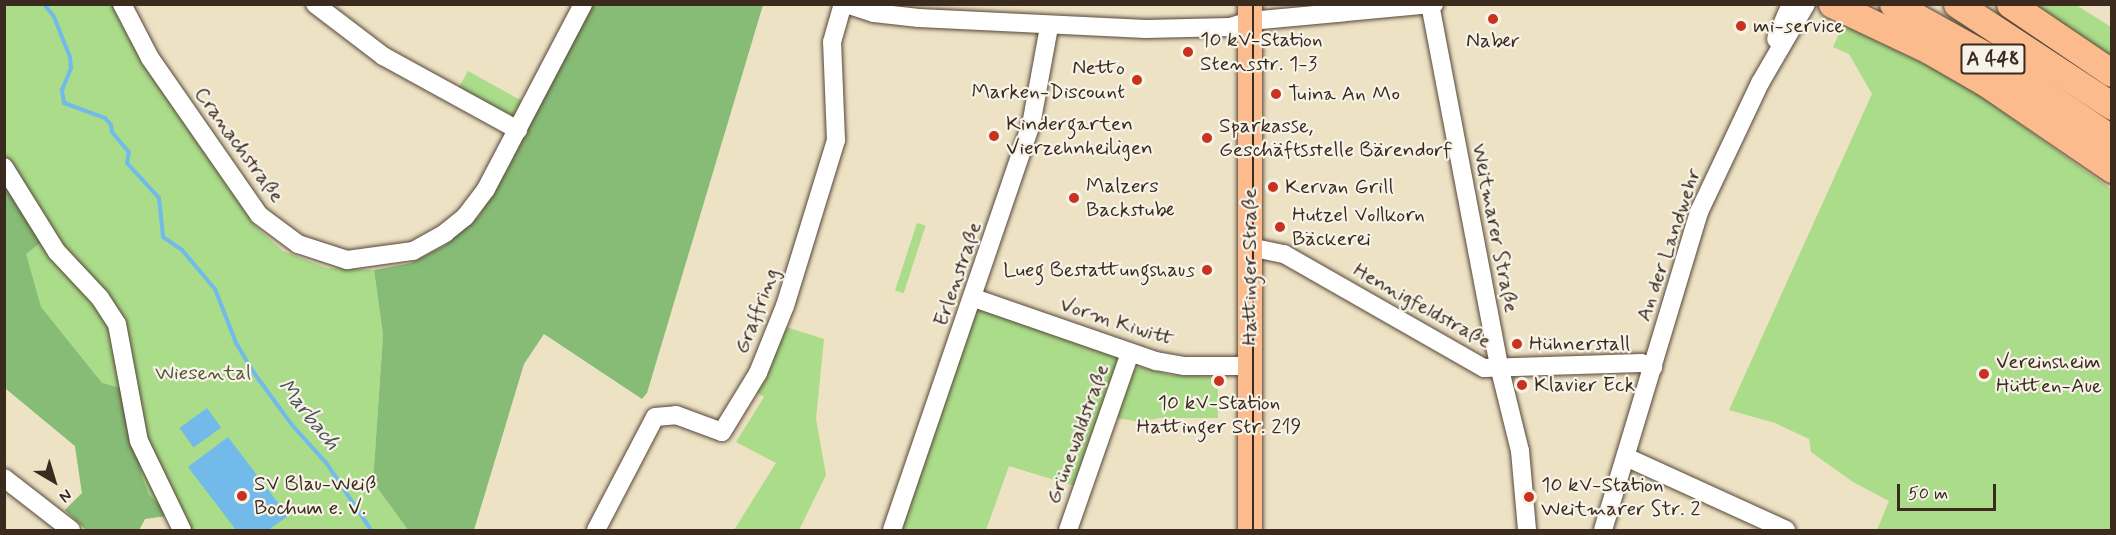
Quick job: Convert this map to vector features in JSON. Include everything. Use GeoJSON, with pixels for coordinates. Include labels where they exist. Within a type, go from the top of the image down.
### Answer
{"type":"FeatureCollection","features":[{"type":"Feature","properties":{"kind":"highway","name":"A 448"},"geometry":{"type":"LineString","coordinates":[[1893,4],[2006,67],[2112,139]]}},
{"type":"Feature","properties":{"kind":"highway","name":"A 448"},"geometry":{"type":"LineString","coordinates":[[1957,4],[2112,106]]}},
{"type":"Feature","properties":{"kind":"highway"},"geometry":{"type":"LineString","coordinates":[[2010,4],[2112,72]]}},
{"type":"Feature","properties":{"kind":"highway"},"geometry":{"type":"LineString","coordinates":[[1839,6],[1986,83],[2112,169]]}},
{"type":"Feature","properties":{"kind":"main road","name":"Hattinger Straße"},"geometry":{"type":"LineString","coordinates":[[1250,13],[1250,531]]}},
{"type":"Feature","properties":{"kind":"street","name":"Cranachstraße"},"geometry":{"type":"LineString","coordinates":[[122,4],[150,58],[259,215],[284,236],[315,252],[347,260],[374,259],[429,243],[456,225],[475,205],[518,130],[582,4]]}},
{"type":"Feature","properties":{"kind":"street"},"geometry":{"type":"LineString","coordinates":[[315,4],[382,56],[518,130]]}},
{"type":"Feature","properties":{"kind":"street"},"geometry":{"type":"LineString","coordinates":[[844,4],[897,16],[1049,27],[1230,27],[1250,13],[1431,5]]}},
{"type":"Feature","properties":{"kind":"street","name":"Graffring"},"geometry":{"type":"LineString","coordinates":[[596,531],[655,417],[676,416],[722,432],[758,373],[785,306],[836,140],[832,42],[844,4]]}},
{"type":"Feature","properties":{"kind":"street","name":"An der Landwehr"},"geometry":{"type":"LineString","coordinates":[[1761,83],[1791,4]]}},
{"type":"Feature","properties":{"kind":"street","name":"An der Landwehr"},"geometry":{"type":"LineString","coordinates":[[1604,531],[1699,212],[1761,83],[1806,4]]}},
{"type":"Feature","properties":{"kind":"street","name":"Weitmarer Straße"},"geometry":{"type":"LineString","coordinates":[[1431,5],[1500,370],[1520,451],[1527,531]]}},
{"type":"Feature","properties":{"kind":"street","name":"Erlenstraße"},"geometry":{"type":"LineString","coordinates":[[892,531],[974,298],[1031,125],[1049,27]]}},
{"type":"Feature","properties":{"kind":"street"},"geometry":{"type":"LineString","coordinates":[[4,167],[57,252],[100,298],[127,343],[140,441],[182,531]]}},
{"type":"Feature","properties":{"kind":"street","name":"Hennigfeldstraße"},"geometry":{"type":"LineString","coordinates":[[1250,247],[1284,254],[1484,368],[1500,370],[1641,363],[1653,366]]}},
{"type":"Feature","properties":{"kind":"street","name":"Vorm Kiwitt"},"geometry":{"type":"LineString","coordinates":[[974,298],[1130,353],[1185,366],[1250,366]]}},
{"type":"Feature","properties":{"kind":"street","name":"Grünewaldstraße"},"geometry":{"type":"LineString","coordinates":[[1068,531],[1130,353]]}},
{"type":"Feature","properties":{"kind":"street"},"geometry":{"type":"LineString","coordinates":[[1626,457],[1786,531]]}},
{"type":"Feature","properties":{"kind":"street"},"geometry":{"type":"LineString","coordinates":[[4,478],[71,531]]}},
{"type":"Feature","properties":{"kind":"green space","name":"Wiesental"},"geometry":{"type":"Polygon","coordinates":[[[5,5],[114,5],[129,39],[255,226],[283,251],[327,268],[374,270],[383,335],[373,482],[408,530],[181,530],[170,516],[145,519],[139,530],[86,530],[65,510],[82,493],[75,446],[5,388],[5,5]]]}},
{"type":"Feature","properties":{"kind":"green space"},"geometry":{"type":"Polygon","coordinates":[[[586,5],[763,5],[647,393],[642,399],[544,334],[524,364],[474,530],[408,530],[373,482],[383,335],[374,270],[411,263],[444,246],[478,217],[508,168],[586,5]]]}},
{"type":"Feature","properties":{"kind":"green space"},"geometry":{"type":"Polygon","coordinates":[[[2027,5],[2076,5],[2111,27],[2111,58],[2027,5]]]}},
{"type":"Feature","properties":{"kind":"green space"},"geometry":{"type":"Polygon","coordinates":[[[1843,25],[1961,82],[2111,189],[2111,530],[1877,530],[1889,501],[1853,482],[1811,452],[1809,439],[1775,423],[1729,410],[1872,94],[1849,54],[1833,47],[1843,25]]]}},
{"type":"Feature","properties":{"kind":"green space"},"geometry":{"type":"Polygon","coordinates":[[[468,71],[523,102],[514,118],[459,88],[468,71]]]}},
{"type":"Feature","properties":{"kind":"green space"},"geometry":{"type":"Polygon","coordinates":[[[5,180],[45,239],[26,254],[41,307],[102,383],[128,390],[142,477],[149,495],[170,515],[145,519],[139,530],[86,530],[65,510],[82,493],[75,446],[5,388],[5,180]]]}},
{"type":"Feature","properties":{"kind":"green space"},"geometry":{"type":"Polygon","coordinates":[[[917,223],[926,226],[904,293],[895,291],[917,223]]]}},
{"type":"Feature","properties":{"kind":"green space"},"geometry":{"type":"Polygon","coordinates":[[[977,307],[1121,359],[1078,487],[1009,466],[986,530],[899,530],[977,307]]]}},
{"type":"Feature","properties":{"kind":"green space"},"geometry":{"type":"Polygon","coordinates":[[[786,327],[824,339],[816,419],[826,475],[799,530],[734,530],[776,463],[736,442],[764,397],[756,392],[786,327]]]}},
{"type":"Feature","properties":{"kind":"green space"},"geometry":{"type":"Polygon","coordinates":[[[1140,367],[1170,375],[1218,377],[1218,418],[1159,418],[1141,422],[1116,418],[1130,372],[1140,367]]]}},
{"type":"Feature","properties":{"kind":"water"},"geometry":{"type":"Polygon","coordinates":[[[207,408],[221,427],[194,447],[179,428],[207,408]]]}},
{"type":"Feature","properties":{"kind":"water","name":"SV Blau-Weiß Bochum e. V."},"geometry":{"type":"Polygon","coordinates":[[[228,437],[288,516],[268,530],[236,530],[188,467],[228,437]]]}},
{"type":"Feature","properties":{"kind":"waterway","name":"Marbach"},"geometry":{"type":"LineString","coordinates":[[44,4],[54,17],[70,57],[71,68],[62,90],[64,103],[105,118],[111,125],[112,132],[129,152],[127,163],[159,198],[163,237],[182,250],[215,289],[236,343],[254,373],[292,425],[327,464],[371,530]]}},
{"type":"Feature","properties":{"kind":"tram line"},"geometry":{"type":"LineString","coordinates":[[1253,4],[1253,530]]}},
{"type":"Feature","properties":{"kind":"place","name":"Naber"},"geometry":{"type":"Point","coordinates":[1493,19]}},
{"type":"Feature","properties":{"kind":"place","name":"mi-service"},"geometry":{"type":"Point","coordinates":[1741,26]}},
{"type":"Feature","properties":{"kind":"place","name":"10 kV-Station Stensstr. 1-3"},"geometry":{"type":"Point","coordinates":[1188,52]}},
{"type":"Feature","properties":{"kind":"place","name":"Netto Marken-Discount"},"geometry":{"type":"Point","coordinates":[1137,80]}},
{"type":"Feature","properties":{"kind":"place","name":"Tuina An Mo"},"geometry":{"type":"Point","coordinates":[1276,94]}},
{"type":"Feature","properties":{"kind":"place","name":"Kindergarten Vierzehnheiligen"},"geometry":{"type":"Point","coordinates":[994,136]}},
{"type":"Feature","properties":{"kind":"place","name":"Sparkasse, Geschäftsstelle Bärendorf"},"geometry":{"type":"Point","coordinates":[1207,138]}},
{"type":"Feature","properties":{"kind":"place","name":"Kervan Grill"},"geometry":{"type":"Point","coordinates":[1273,187]}},
{"type":"Feature","properties":{"kind":"place","name":"Malzers Backstube"},"geometry":{"type":"Point","coordinates":[1074,198]}},
{"type":"Feature","properties":{"kind":"place","name":"Hutzel Vollkorn Bäckerei"},"geometry":{"type":"Point","coordinates":[1280,227]}},
{"type":"Feature","properties":{"kind":"place","name":"Lueg Bestattungshaus"},"geometry":{"type":"Point","coordinates":[1207,270]}},
{"type":"Feature","properties":{"kind":"place","name":"Hühnerstall"},"geometry":{"type":"Point","coordinates":[1517,344]}},
{"type":"Feature","properties":{"kind":"place","name":"Vereinsheim Hütten-Aue"},"geometry":{"type":"Point","coordinates":[1984,374]}},
{"type":"Feature","properties":{"kind":"place","name":"10 kV-Station Hattinger Str. 219"},"geometry":{"type":"Point","coordinates":[1219,381]}},
{"type":"Feature","properties":{"kind":"place","name":"Klavier Eck"},"geometry":{"type":"Point","coordinates":[1522,385]}},
{"type":"Feature","properties":{"kind":"place","name":"SV Blau-Weiß Bochum e. V."},"geometry":{"type":"Point","coordinates":[242,496]}},
{"type":"Feature","properties":{"kind":"place","name":"10 kV-Station Weitmarer Str. 2"},"geometry":{"type":"Point","coordinates":[1529,497]}}]}
